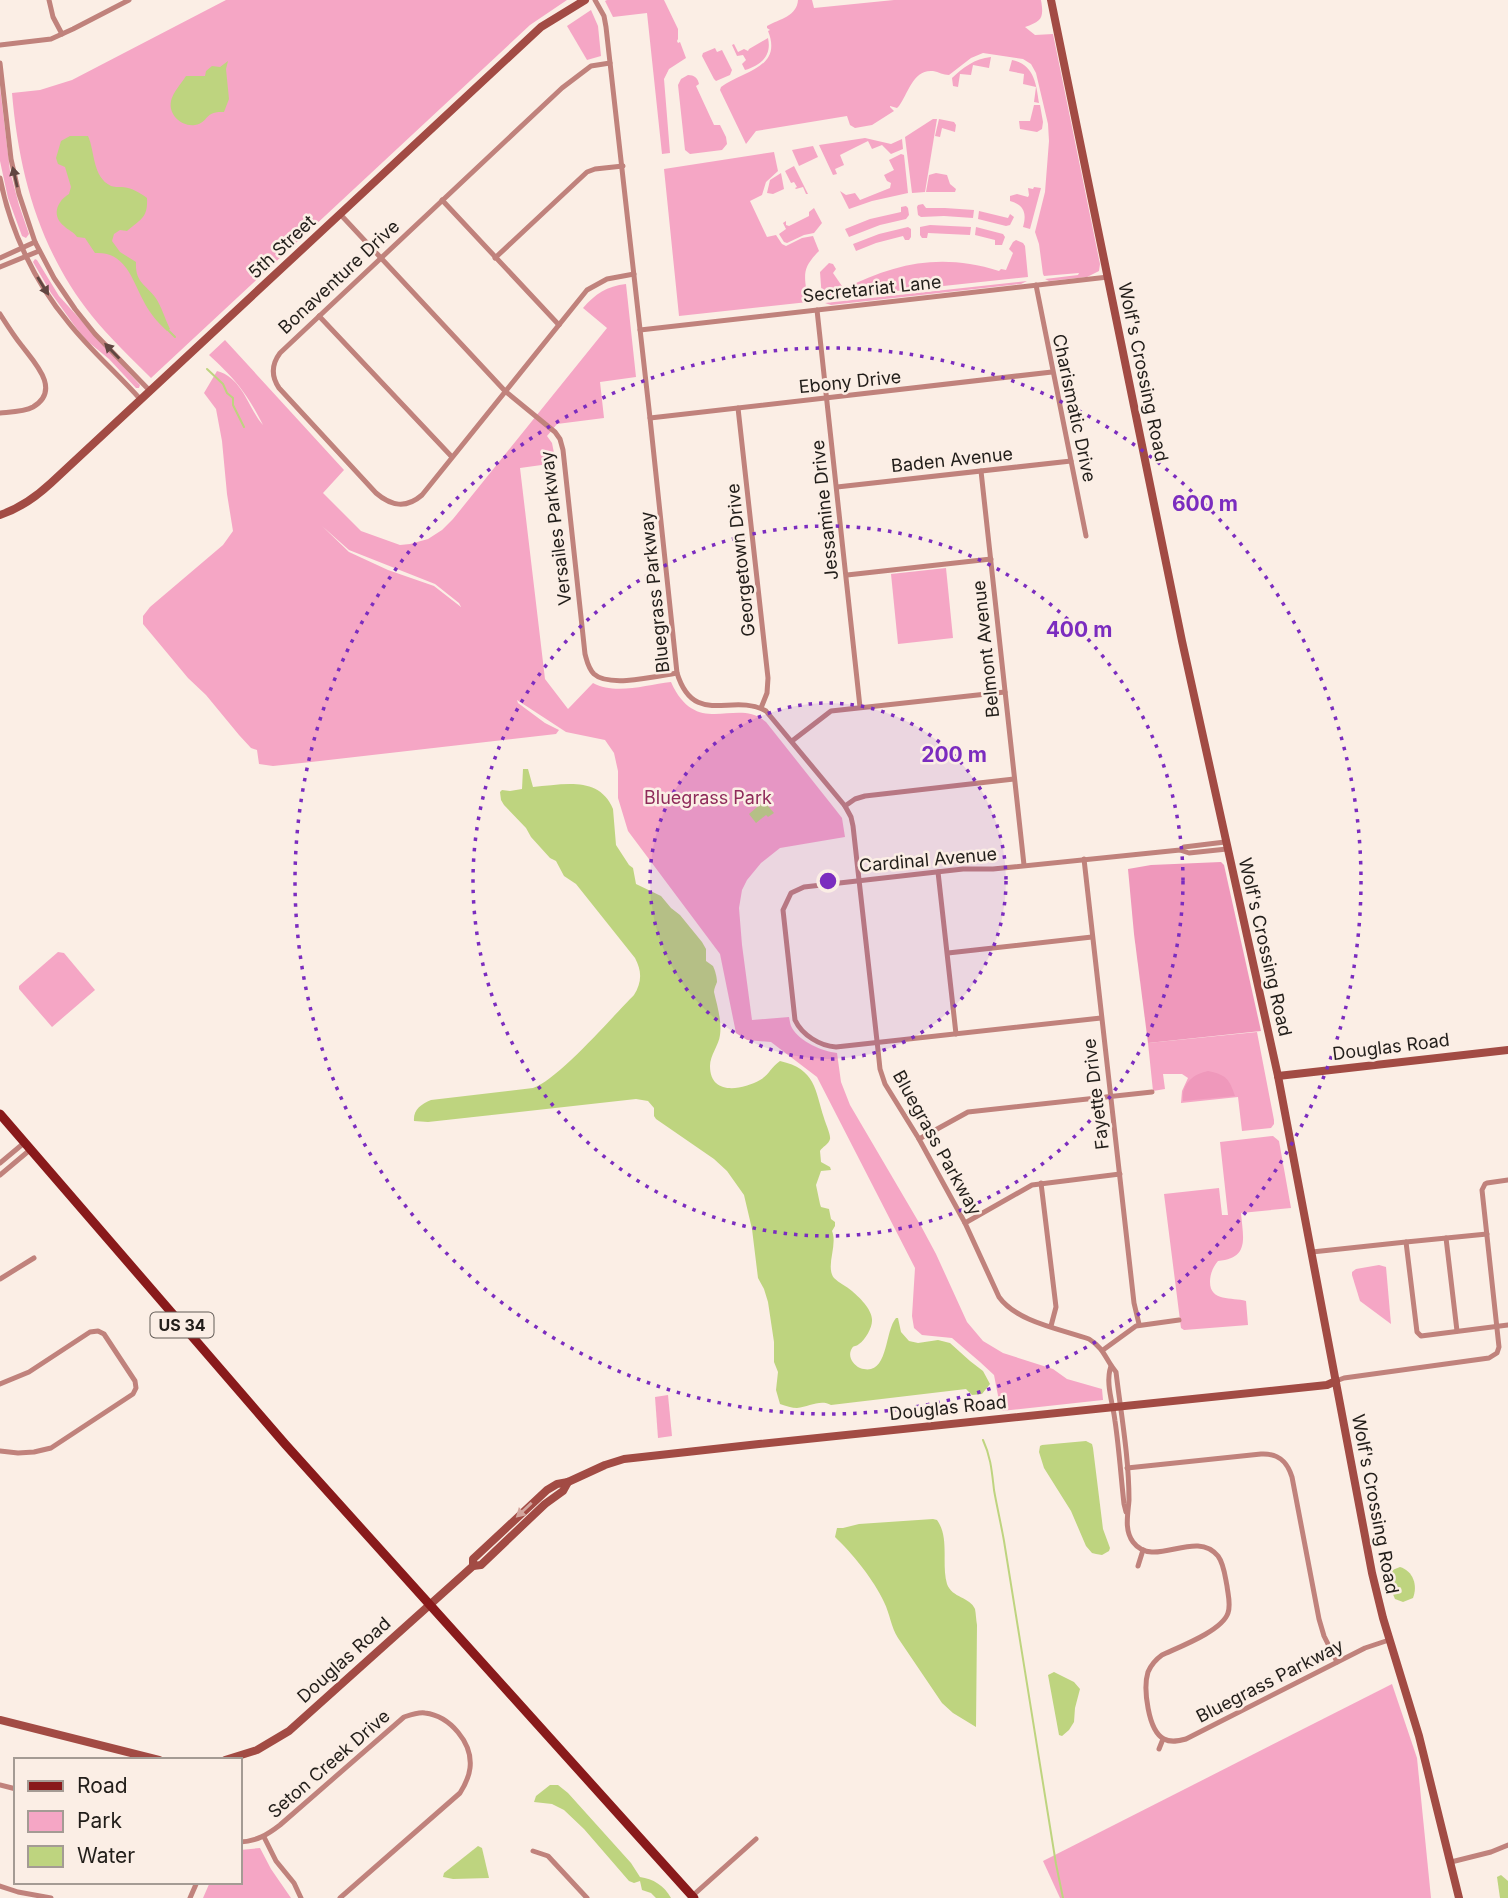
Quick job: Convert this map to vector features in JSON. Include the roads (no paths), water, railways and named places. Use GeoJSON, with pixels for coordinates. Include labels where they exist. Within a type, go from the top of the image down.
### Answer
{"type":"FeatureCollection","features":[{"type":"Feature","properties":{"kind":"main road","name":"US 34"},"geometry":{"type":"LineString","coordinates":[[0,1114],[234,1386],[692,1897]]}},
{"type":"Feature","properties":{"kind":"street"},"geometry":{"type":"LineString","coordinates":[[49,0],[53,17],[62,34]]}},
{"type":"Feature","properties":{"kind":"street"},"geometry":{"type":"LineString","coordinates":[[0,45],[43,41],[129,0]]}},
{"type":"Feature","properties":{"kind":"street","name":"5th Street"},"geometry":{"type":"LineString","coordinates":[[0,515],[45,488],[541,27],[585,0]]}},
{"type":"Feature","properties":{"kind":"street","name":"Bluegrass Parkway"},"geometry":{"type":"LineString","coordinates":[[595,0],[604,16],[611,63],[679,680],[691,698],[705,704],[742,704],[761,708],[771,715],[845,806],[853,826],[880,1069],[885,1084],[965,1223],[999,1297],[1007,1307],[1018,1315],[1088,1339],[1103,1350]]}},
{"type":"Feature","properties":{"kind":"street","name":"Wolf's Crossing Road"},"geometry":{"type":"LineString","coordinates":[[1051,0],[1171,591],[1278,1076],[1369,1560],[1419,1736],[1459,1898]]}},
{"type":"Feature","properties":{"kind":"street"},"geometry":{"type":"LineString","coordinates":[[0,63],[11,159],[35,243],[75,309],[95,334],[150,391]]}},
{"type":"Feature","properties":{"kind":"street","name":"Bonaventure Drive"},"geometry":{"type":"LineString","coordinates":[[611,63],[591,66],[570,80],[280,353],[275,360],[273,376],[279,388],[376,493],[391,504],[407,504],[416,500],[587,290],[607,279],[634,274]]}},
{"type":"Feature","properties":{"kind":"street"},"geometry":{"type":"LineString","coordinates":[[495,258],[587,172],[604,167],[623,166]]}},
{"type":"Feature","properties":{"kind":"street"},"geometry":{"type":"LineString","coordinates":[[0,178],[25,256],[43,287],[66,320],[141,400]]}},
{"type":"Feature","properties":{"kind":"street"},"geometry":{"type":"LineString","coordinates":[[442,200],[559,325]]}},
{"type":"Feature","properties":{"kind":"street","name":"Versailes Parkway"},"geometry":{"type":"LineString","coordinates":[[340,214],[505,391],[555,432],[559,439],[563,450],[588,665],[598,677],[611,681],[677,673]]}},
{"type":"Feature","properties":{"kind":"street"},"geometry":{"type":"LineString","coordinates":[[0,258],[35,243]]}},
{"type":"Feature","properties":{"kind":"street"},"geometry":{"type":"LineString","coordinates":[[0,267],[39,251]]}},
{"type":"Feature","properties":{"kind":"street","name":"Secretariat Lane"},"geometry":{"type":"LineString","coordinates":[[640,330],[1108,278]]}},
{"type":"Feature","properties":{"kind":"street","name":"Charismatic Drive"},"geometry":{"type":"LineString","coordinates":[[1036,285],[1086,536]]}},
{"type":"Feature","properties":{"kind":"street","name":"Jessamine Drive"},"geometry":{"type":"LineString","coordinates":[[817,310],[860,707]]}},
{"type":"Feature","properties":{"kind":"street"},"geometry":{"type":"LineString","coordinates":[[319,316],[452,457]]}},
{"type":"Feature","properties":{"kind":"street"},"geometry":{"type":"LineString","coordinates":[[0,413],[33,407],[40,401],[45,386],[39,366],[1,318]]}},
{"type":"Feature","properties":{"kind":"street","name":"Ebony Drive"},"geometry":{"type":"LineString","coordinates":[[650,418],[1052,372]]}},
{"type":"Feature","properties":{"kind":"street","name":"Georgetown Drive"},"geometry":{"type":"LineString","coordinates":[[738,408],[768,678],[767,693],[761,708]]}},
{"type":"Feature","properties":{"kind":"street","name":"Baden Avenue"},"geometry":{"type":"LineString","coordinates":[[837,487],[1071,461]]}},
{"type":"Feature","properties":{"kind":"street","name":"Belmont Avenue"},"geometry":{"type":"LineString","coordinates":[[981,471],[1024,865]]}},
{"type":"Feature","properties":{"kind":"street"},"geometry":{"type":"LineString","coordinates":[[847,575],[991,559]]}},
{"type":"Feature","properties":{"kind":"street"},"geometry":{"type":"LineString","coordinates":[[792,741],[827,713],[836,710],[1005,692]]}},
{"type":"Feature","properties":{"kind":"street"},"geometry":{"type":"LineString","coordinates":[[845,806],[865,796],[1014,779]]}},
{"type":"Feature","properties":{"kind":"street","name":"Cardinal Avenue"},"geometry":{"type":"LineString","coordinates":[[1101,1018],[836,1047],[824,1045],[802,1031],[795,1020],[783,917],[786,901],[798,888],[1180,850],[1189,853],[1226,846]]}},
{"type":"Feature","properties":{"kind":"street","name":"Fayette Drive"},"geometry":{"type":"LineString","coordinates":[[1084,859],[1134,1303],[1139,1324]]}},
{"type":"Feature","properties":{"kind":"street"},"geometry":{"type":"LineString","coordinates":[[938,872],[956,1034]]}},
{"type":"Feature","properties":{"kind":"street"},"geometry":{"type":"LineString","coordinates":[[948,953],[1092,937]]}},
{"type":"Feature","properties":{"kind":"street","name":"Douglas Road"},"geometry":{"type":"LineString","coordinates":[[1278,1076],[1508,1050]]}},
{"type":"Feature","properties":{"kind":"street"},"geometry":{"type":"LineString","coordinates":[[919,1139],[968,1112],[1152,1092]]}},
{"type":"Feature","properties":{"kind":"street"},"geometry":{"type":"LineString","coordinates":[[0,1163],[28,1146]]}},
{"type":"Feature","properties":{"kind":"street"},"geometry":{"type":"LineString","coordinates":[[0,1175],[28,1146]]}},
{"type":"Feature","properties":{"kind":"street"},"geometry":{"type":"LineString","coordinates":[[965,1223],[1027,1188],[1120,1174]]}},
{"type":"Feature","properties":{"kind":"street"},"geometry":{"type":"LineString","coordinates":[[1336,1381],[1492,1357],[1498,1350],[1483,1187],[1487,1183],[1508,1180]]}},
{"type":"Feature","properties":{"kind":"street"},"geometry":{"type":"LineString","coordinates":[[1041,1184],[1056,1307],[1051,1326]]}},
{"type":"Feature","properties":{"kind":"street"},"geometry":{"type":"LineString","coordinates":[[1312,1252],[1487,1234]]}},
{"type":"Feature","properties":{"kind":"street"},"geometry":{"type":"LineString","coordinates":[[1446,1238],[1457,1331]]}},
{"type":"Feature","properties":{"kind":"street"},"geometry":{"type":"LineString","coordinates":[[1406,1242],[1418,1334],[1421,1336],[1508,1325]]}},
{"type":"Feature","properties":{"kind":"street"},"geometry":{"type":"LineString","coordinates":[[0,1279],[34,1258]]}},
{"type":"Feature","properties":{"kind":"street"},"geometry":{"type":"LineString","coordinates":[[1127,1515],[1127,1468],[1108,1373],[1111,1366],[1103,1350],[1139,1324],[1179,1320]]}},
{"type":"Feature","properties":{"kind":"street"},"geometry":{"type":"LineString","coordinates":[[0,1384],[29,1372],[90,1332],[98,1331],[104,1334],[135,1381],[136,1388],[133,1394],[51,1448],[18,1453],[0,1451]]}},
{"type":"Feature","properties":{"kind":"street","name":"Douglas Road"},"geometry":{"type":"LineString","coordinates":[[231,1758],[257,1749],[289,1731],[473,1566],[481,1565],[545,1504],[563,1491],[568,1482],[605,1465],[636,1457],[1327,1385],[1336,1381]]}},
{"type":"Feature","properties":{"kind":"street"},"geometry":{"type":"LineString","coordinates":[[1116,1407],[1124,1504],[1131,1538],[1143,1550],[1160,1552],[1198,1545],[1215,1549],[1222,1564],[1229,1601],[1229,1617],[1215,1629],[1162,1656],[1154,1661],[1149,1669],[1146,1682],[1150,1720],[1163,1739],[1159,1749]]}},
{"type":"Feature","properties":{"kind":"street"},"geometry":{"type":"LineString","coordinates":[[1127,1468],[1268,1453],[1282,1456],[1292,1477],[1324,1636],[1337,1662]]}},
{"type":"Feature","properties":{"kind":"street"},"geometry":{"type":"LineString","coordinates":[[1138,1566],[1143,1550]]}},
{"type":"Feature","properties":{"kind":"street","name":"Bluegrass Parkway"},"geometry":{"type":"LineString","coordinates":[[1163,1739],[1175,1741],[1194,1736],[1337,1662],[1390,1640]]}},
{"type":"Feature","properties":{"kind":"street","name":"Seton Creek Drive"},"geometry":{"type":"LineString","coordinates":[[242,1842],[264,1837],[281,1825],[404,1717],[425,1713],[449,1723],[460,1735],[471,1758],[469,1775],[460,1793],[340,1898]]}},
{"type":"Feature","properties":{"kind":"street"},"geometry":{"type":"LineString","coordinates":[[0,1720],[151,1758]]}},
{"type":"Feature","properties":{"kind":"street"},"geometry":{"type":"LineString","coordinates":[[264,1837],[276,1861],[294,1883],[301,1898]]}},
{"type":"Feature","properties":{"kind":"street"},"geometry":{"type":"LineString","coordinates":[[692,1897],[756,1839]]}},
{"type":"Feature","properties":{"kind":"street"},"geometry":{"type":"LineString","coordinates":[[1451,1862],[1508,1845]]}},
{"type":"Feature","properties":{"kind":"street"},"geometry":{"type":"LineString","coordinates":[[533,1851],[548,1856],[587,1898]]}},
{"type":"Feature","properties":{"kind":"street"},"geometry":{"type":"LineString","coordinates":[[0,1886],[51,1898]]}},
{"type":"Feature","properties":{"kind":"water"},"geometry":{"type":"Polygon","coordinates":[[[228,61],[226,69],[229,99],[224,112],[213,113],[195,125],[185,124],[177,119],[172,111],[171,101],[186,76],[205,76],[212,66],[220,67],[228,61]]]}},
{"type":"Feature","properties":{"kind":"water"},"geometry":{"type":"Polygon","coordinates":[[[70,136],[88,136],[97,170],[105,182],[112,186],[132,189],[147,198],[143,218],[127,231],[120,230],[114,234],[112,241],[120,252],[136,262],[139,278],[159,304],[170,329],[167,331],[151,313],[131,275],[120,261],[95,253],[85,238],[77,237],[58,218],[57,209],[71,187],[65,167],[58,164],[56,158],[61,141],[70,136]]]}},
{"type":"Feature","properties":{"kind":"water"},"geometry":{"type":"Polygon","coordinates":[[[523,769],[528,769],[533,787],[579,784],[599,791],[607,798],[613,809],[616,845],[633,868],[636,884],[661,896],[702,942],[706,949],[706,961],[713,966],[717,980],[714,992],[720,1030],[710,1066],[715,1082],[728,1088],[753,1084],[780,1061],[801,1069],[812,1082],[830,1137],[820,1151],[821,1162],[831,1170],[821,1171],[816,1185],[821,1207],[829,1209],[831,1219],[835,1222],[832,1231],[832,1273],[836,1280],[862,1300],[872,1317],[868,1334],[851,1350],[853,1363],[860,1368],[869,1369],[876,1366],[881,1360],[892,1325],[898,1318],[901,1332],[909,1341],[918,1343],[938,1340],[950,1343],[983,1371],[990,1384],[982,1394],[972,1395],[966,1389],[831,1405],[819,1403],[797,1408],[780,1404],[776,1390],[778,1372],[774,1362],[768,1302],[758,1278],[752,1229],[744,1195],[727,1171],[714,1159],[656,1119],[654,1108],[648,1101],[636,1099],[428,1122],[414,1121],[418,1108],[431,1100],[533,1088],[544,1083],[585,1046],[634,995],[639,986],[640,972],[635,958],[576,884],[564,876],[556,861],[531,837],[501,800],[502,790],[522,789],[523,769]]]}},
{"type":"Feature","properties":{"kind":"water"},"geometry":{"type":"Polygon","coordinates":[[[764,801],[774,813],[768,817],[766,815],[756,823],[749,814],[764,801]]]}},
{"type":"Feature","properties":{"kind":"water"},"geometry":{"type":"Polygon","coordinates":[[[1086,1441],[1092,1444],[1093,1448],[1103,1529],[1110,1548],[1102,1555],[1092,1553],[1086,1546],[1071,1511],[1044,1468],[1039,1452],[1042,1445],[1086,1441]]]}},
{"type":"Feature","properties":{"kind":"water"},"geometry":{"type":"Polygon","coordinates":[[[937,1520],[943,1535],[949,1589],[975,1609],[976,1727],[942,1703],[898,1638],[875,1585],[835,1537],[837,1528],[937,1520]]]}},
{"type":"Feature","properties":{"kind":"water"},"geometry":{"type":"Polygon","coordinates":[[[1400,1567],[1411,1575],[1415,1584],[1413,1598],[1403,1602],[1395,1599],[1389,1585],[1390,1571],[1400,1567]]]}},
{"type":"Feature","properties":{"kind":"water"},"geometry":{"type":"Polygon","coordinates":[[[1054,1672],[1074,1682],[1080,1689],[1074,1722],[1062,1736],[1059,1735],[1048,1675],[1054,1672]]]}},
{"type":"Feature","properties":{"kind":"water"},"geometry":{"type":"Polygon","coordinates":[[[550,1785],[558,1785],[568,1793],[631,1863],[640,1877],[658,1883],[671,1898],[656,1898],[642,1890],[640,1881],[629,1881],[564,1810],[552,1804],[534,1802],[536,1796],[550,1785]]]}},
{"type":"Feature","properties":{"kind":"water"},"geometry":{"type":"Polygon","coordinates":[[[478,1846],[482,1848],[489,1878],[443,1877],[444,1873],[478,1846]]]}},
{"type":"Feature","properties":{"kind":"water"},"geometry":{"type":"Polygon","coordinates":[[[1501,1875],[1508,1881],[1508,1898],[1500,1898],[1497,1877],[1501,1875]]]}},
{"type":"Feature","properties":{"kind":"waterway"},"geometry":{"type":"LineString","coordinates":[[168,330],[175,337]]}},
{"type":"Feature","properties":{"kind":"waterway"},"geometry":{"type":"LineString","coordinates":[[207,369],[233,398],[233,405],[244,427]]}},
{"type":"Feature","properties":{"kind":"waterway"},"geometry":{"type":"LineString","coordinates":[[983,1440],[991,1465],[1063,1898]]}},
{"type":"Feature","properties":{"kind":"park label","name":"Bluegrass Park"},"geometry":{"type":"Point","coordinates":[708,798]}}]}
